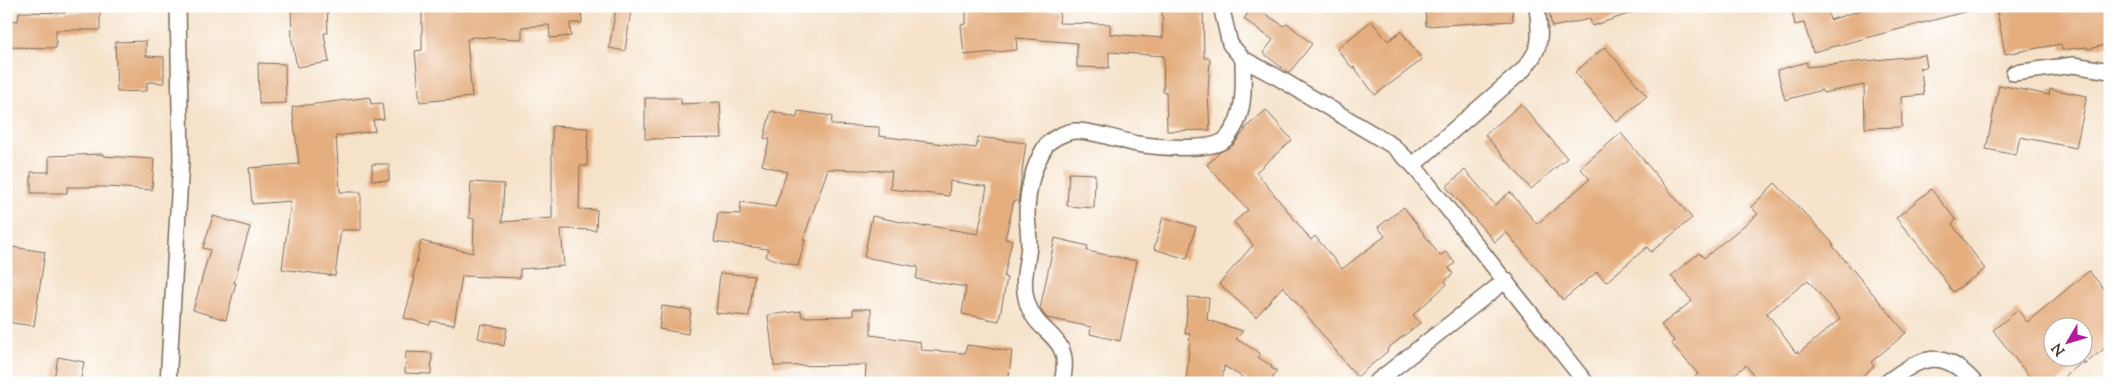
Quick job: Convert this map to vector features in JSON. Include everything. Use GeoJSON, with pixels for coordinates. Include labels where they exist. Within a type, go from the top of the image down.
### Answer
{"type":"FeatureCollection","features":[{"type":"Feature","properties":{"kind":"street"},"geometry":{"type":"LineString","coordinates":[[168,383],[182,160],[178,6]]}},
{"type":"Feature","properties":{"kind":"street"},"geometry":{"type":"LineString","coordinates":[[1221,6],[1230,44],[1243,59],[1277,77],[1392,146],[1412,165],[1506,280],[1586,383]]}},
{"type":"Feature","properties":{"kind":"street"},"geometry":{"type":"LineString","coordinates":[[1412,165],[1522,71],[1535,57],[1540,43],[1537,6]]}},
{"type":"Feature","properties":{"kind":"street"},"geometry":{"type":"LineString","coordinates":[[1062,383],[1065,369],[1063,352],[1059,341],[1036,321],[1027,303],[1023,281],[1029,236],[1028,199],[1038,163],[1047,145],[1059,137],[1077,130],[1137,144],[1191,147],[1212,146],[1226,139],[1238,120],[1242,98],[1243,59]]}},
{"type":"Feature","properties":{"kind":"street"},"geometry":{"type":"LineString","coordinates":[[2014,73],[2073,65],[2110,71]]}},
{"type":"Feature","properties":{"kind":"street"},"geometry":{"type":"LineString","coordinates":[[1375,383],[1506,280]]}},
{"type":"Feature","properties":{"kind":"street"},"geometry":{"type":"LineString","coordinates":[[1886,383],[1924,360],[1941,360],[1952,362],[1975,383]]}},
{"type":"Feature","properties":{"kind":"building"},"geometry":{"type":"Polygon","coordinates":[[[291,6],[327,6],[328,33],[324,33],[329,62],[297,67],[292,41],[291,6]]]}},
{"type":"Feature","properties":{"kind":"building"},"geometry":{"type":"Polygon","coordinates":[[[422,6],[581,6],[582,23],[570,23],[571,36],[550,38],[549,25],[522,27],[522,39],[471,37],[471,39],[467,39],[472,97],[420,102],[415,51],[422,50],[422,6]]]}},
{"type":"Feature","properties":{"kind":"building"},"geometry":{"type":"Polygon","coordinates":[[[966,6],[1017,6],[1060,10],[1059,23],[1110,24],[1110,34],[1163,38],[1162,6],[1203,6],[1204,58],[1210,58],[1208,93],[1210,130],[1167,131],[1166,92],[1163,92],[1164,56],[1109,52],[1109,68],[1077,67],[1077,43],[1016,38],[1017,50],[964,55],[961,25],[966,24],[966,6]]]}},
{"type":"Feature","properties":{"kind":"building"},"geometry":{"type":"Polygon","coordinates":[[[1253,6],[1284,26],[1287,23],[1312,44],[1289,73],[1263,53],[1273,40],[1244,19],[1253,6]]]}},
{"type":"Feature","properties":{"kind":"building"},"geometry":{"type":"Polygon","coordinates":[[[1425,6],[1512,6],[1513,21],[1426,26],[1425,6]]]}},
{"type":"Feature","properties":{"kind":"building"},"geometry":{"type":"Polygon","coordinates":[[[1548,6],[1642,6],[1643,9],[1592,26],[1590,19],[1552,27],[1548,6]]]}},
{"type":"Feature","properties":{"kind":"building"},"geometry":{"type":"Polygon","coordinates":[[[1791,6],[1826,6],[1830,20],[1874,6],[1967,6],[1968,11],[1813,52],[1804,23],[1795,25],[1791,6]]]}},
{"type":"Feature","properties":{"kind":"building"},"geometry":{"type":"Polygon","coordinates":[[[1996,6],[2105,6],[2110,26],[2110,44],[2088,49],[2087,47],[2062,50],[2061,44],[2005,54],[1996,6]]]}},
{"type":"Feature","properties":{"kind":"building"},"geometry":{"type":"Polygon","coordinates":[[[616,8],[631,10],[625,51],[609,48],[616,8]]]}},
{"type":"Feature","properties":{"kind":"building"},"geometry":{"type":"Polygon","coordinates":[[[66,11],[100,11],[100,30],[56,30],[56,48],[6,47],[6,20],[18,21],[19,12],[65,13],[66,11]]]}},
{"type":"Feature","properties":{"kind":"building"},"geometry":{"type":"Polygon","coordinates":[[[1371,21],[1388,41],[1401,31],[1422,60],[1375,95],[1354,67],[1352,68],[1337,49],[1371,21]]]}},
{"type":"Feature","properties":{"kind":"building"},"geometry":{"type":"Polygon","coordinates":[[[146,41],[146,56],[164,57],[164,83],[147,82],[147,91],[117,92],[115,42],[146,41]]]}},
{"type":"Feature","properties":{"kind":"building"},"geometry":{"type":"Polygon","coordinates":[[[1605,47],[1647,96],[1617,122],[1575,72],[1605,47]]]}},
{"type":"Feature","properties":{"kind":"building"},"geometry":{"type":"Polygon","coordinates":[[[1925,55],[1927,67],[1919,68],[1921,69],[1924,95],[1901,97],[1902,127],[1865,128],[1864,85],[1823,93],[1822,90],[1785,100],[1777,70],[1807,62],[1807,67],[1925,55]]]}},
{"type":"Feature","properties":{"kind":"building"},"geometry":{"type":"Polygon","coordinates":[[[258,63],[285,64],[286,103],[259,104],[258,63]]]}},
{"type":"Feature","properties":{"kind":"building"},"geometry":{"type":"Polygon","coordinates":[[[1999,85],[2049,95],[2050,89],[2087,96],[2076,148],[2020,137],[2016,155],[1986,149],[1999,85]]]}},
{"type":"Feature","properties":{"kind":"building"},"geometry":{"type":"Polygon","coordinates":[[[370,97],[371,104],[382,103],[384,119],[373,120],[375,131],[336,136],[340,192],[361,192],[361,230],[341,230],[335,276],[282,269],[291,201],[252,204],[249,168],[299,164],[292,107],[370,97]]]}},
{"type":"Feature","properties":{"kind":"building"},"geometry":{"type":"Polygon","coordinates":[[[645,98],[681,98],[681,104],[720,102],[722,138],[645,139],[645,98]]]}},
{"type":"Feature","properties":{"kind":"building"},"geometry":{"type":"Polygon","coordinates":[[[1521,104],[1567,158],[1531,189],[1485,135],[1521,104]]]}},
{"type":"Feature","properties":{"kind":"building"},"geometry":{"type":"Polygon","coordinates":[[[1266,110],[1292,140],[1256,172],[1311,240],[1315,236],[1342,269],[1385,236],[1378,227],[1404,207],[1440,256],[1446,252],[1455,263],[1449,268],[1453,274],[1445,281],[1447,284],[1413,315],[1420,323],[1387,349],[1388,351],[1357,377],[1283,286],[1256,317],[1219,284],[1253,245],[1234,222],[1248,210],[1207,165],[1220,152],[1233,145],[1246,129],[1244,129],[1266,110]]]}},
{"type":"Feature","properties":{"kind":"building"},"geometry":{"type":"Polygon","coordinates":[[[771,111],[797,118],[798,111],[832,116],[831,125],[879,127],[879,136],[976,148],[978,137],[1026,143],[1018,201],[1014,201],[1005,239],[1012,240],[1004,277],[1007,278],[999,321],[962,314],[966,287],[916,279],[918,267],[864,257],[872,216],[925,227],[925,225],[978,234],[987,187],[950,181],[949,196],[890,189],[892,171],[828,169],[803,240],[805,240],[798,266],[766,257],[768,249],[714,242],[718,213],[740,214],[741,202],[775,207],[787,172],[762,165],[770,139],[764,138],[771,111]]]}},
{"type":"Feature","properties":{"kind":"building"},"geometry":{"type":"Polygon","coordinates":[[[552,126],[588,128],[587,166],[580,166],[579,209],[597,210],[596,230],[561,229],[564,266],[520,269],[520,278],[462,276],[454,325],[431,321],[430,325],[404,318],[415,278],[413,277],[421,241],[473,253],[474,219],[469,218],[471,182],[504,184],[502,222],[552,218],[552,126]]]}},
{"type":"Feature","properties":{"kind":"building"},"geometry":{"type":"Polygon","coordinates":[[[1621,133],[1692,218],[1651,252],[1647,247],[1606,282],[1597,272],[1563,300],[1506,232],[1495,242],[1446,187],[1465,170],[1495,205],[1510,192],[1537,224],[1590,179],[1580,168],[1621,133]]]}},
{"type":"Feature","properties":{"kind":"building"},"geometry":{"type":"Polygon","coordinates":[[[103,154],[103,156],[154,159],[152,190],[67,187],[67,193],[31,193],[31,172],[49,172],[49,156],[103,154]]]}},
{"type":"Feature","properties":{"kind":"building"},"geometry":{"type":"Polygon","coordinates":[[[372,164],[389,164],[389,181],[372,180],[372,164]]]}},
{"type":"Feature","properties":{"kind":"building"},"geometry":{"type":"Polygon","coordinates":[[[1069,173],[1095,174],[1094,208],[1067,206],[1069,173]]]}},
{"type":"Feature","properties":{"kind":"building"},"geometry":{"type":"Polygon","coordinates":[[[1775,183],[1834,244],[1832,245],[1906,333],[1871,362],[1874,366],[1854,383],[1759,383],[1746,365],[1724,383],[1688,383],[1698,374],[1671,343],[1674,341],[1661,325],[1692,301],[1671,276],[1699,253],[1704,258],[1758,214],[1751,207],[1775,183]],[[1808,280],[1767,313],[1796,353],[1797,351],[1799,353],[1840,319],[1808,280]]]}},
{"type":"Feature","properties":{"kind":"building"},"geometry":{"type":"Polygon","coordinates":[[[1931,189],[1956,220],[1952,224],[1985,269],[1953,292],[1926,254],[1896,218],[1931,189]]]}},
{"type":"Feature","properties":{"kind":"building"},"geometry":{"type":"Polygon","coordinates":[[[213,216],[250,227],[226,320],[193,310],[210,250],[203,248],[213,216]]]}},
{"type":"Feature","properties":{"kind":"building"},"geometry":{"type":"Polygon","coordinates":[[[1163,217],[1196,227],[1187,259],[1154,249],[1163,217]]]}},
{"type":"Feature","properties":{"kind":"building"},"geometry":{"type":"Polygon","coordinates":[[[1055,238],[1088,246],[1087,251],[1137,261],[1120,341],[1090,334],[1091,327],[1047,318],[1040,309],[1055,238]]]}},
{"type":"Feature","properties":{"kind":"building"},"geometry":{"type":"Polygon","coordinates":[[[13,247],[45,252],[34,326],[6,322],[6,292],[13,247]]]}},
{"type":"Feature","properties":{"kind":"building"},"geometry":{"type":"Polygon","coordinates":[[[2089,271],[2110,296],[2110,342],[2094,357],[2094,316],[2044,316],[2044,366],[2078,366],[2056,383],[2034,383],[1993,330],[2018,310],[2027,322],[2089,271]]]}},
{"type":"Feature","properties":{"kind":"building"},"geometry":{"type":"Polygon","coordinates":[[[720,273],[754,276],[749,316],[716,313],[720,273]]]}},
{"type":"Feature","properties":{"kind":"building"},"geometry":{"type":"Polygon","coordinates":[[[1188,297],[1209,298],[1207,320],[1243,331],[1236,339],[1260,353],[1258,357],[1277,371],[1270,383],[1252,383],[1224,366],[1222,383],[1186,383],[1190,334],[1185,334],[1188,297]]]}},
{"type":"Feature","properties":{"kind":"building"},"geometry":{"type":"Polygon","coordinates":[[[662,306],[691,310],[688,334],[659,329],[662,306]]]}},
{"type":"Feature","properties":{"kind":"building"},"geometry":{"type":"Polygon","coordinates":[[[853,309],[871,309],[871,335],[920,342],[921,350],[965,353],[967,345],[1012,351],[1008,383],[865,383],[866,365],[774,366],[768,315],[801,311],[802,317],[853,316],[853,309]]]}},
{"type":"Feature","properties":{"kind":"building"},"geometry":{"type":"Polygon","coordinates":[[[481,324],[507,328],[504,346],[478,338],[481,324]]]}},
{"type":"Feature","properties":{"kind":"building"},"geometry":{"type":"Polygon","coordinates":[[[406,352],[432,353],[431,374],[405,373],[406,352]]]}},
{"type":"Feature","properties":{"kind":"building"},"geometry":{"type":"Polygon","coordinates":[[[58,357],[84,362],[80,383],[54,379],[58,357]]]}}]}
